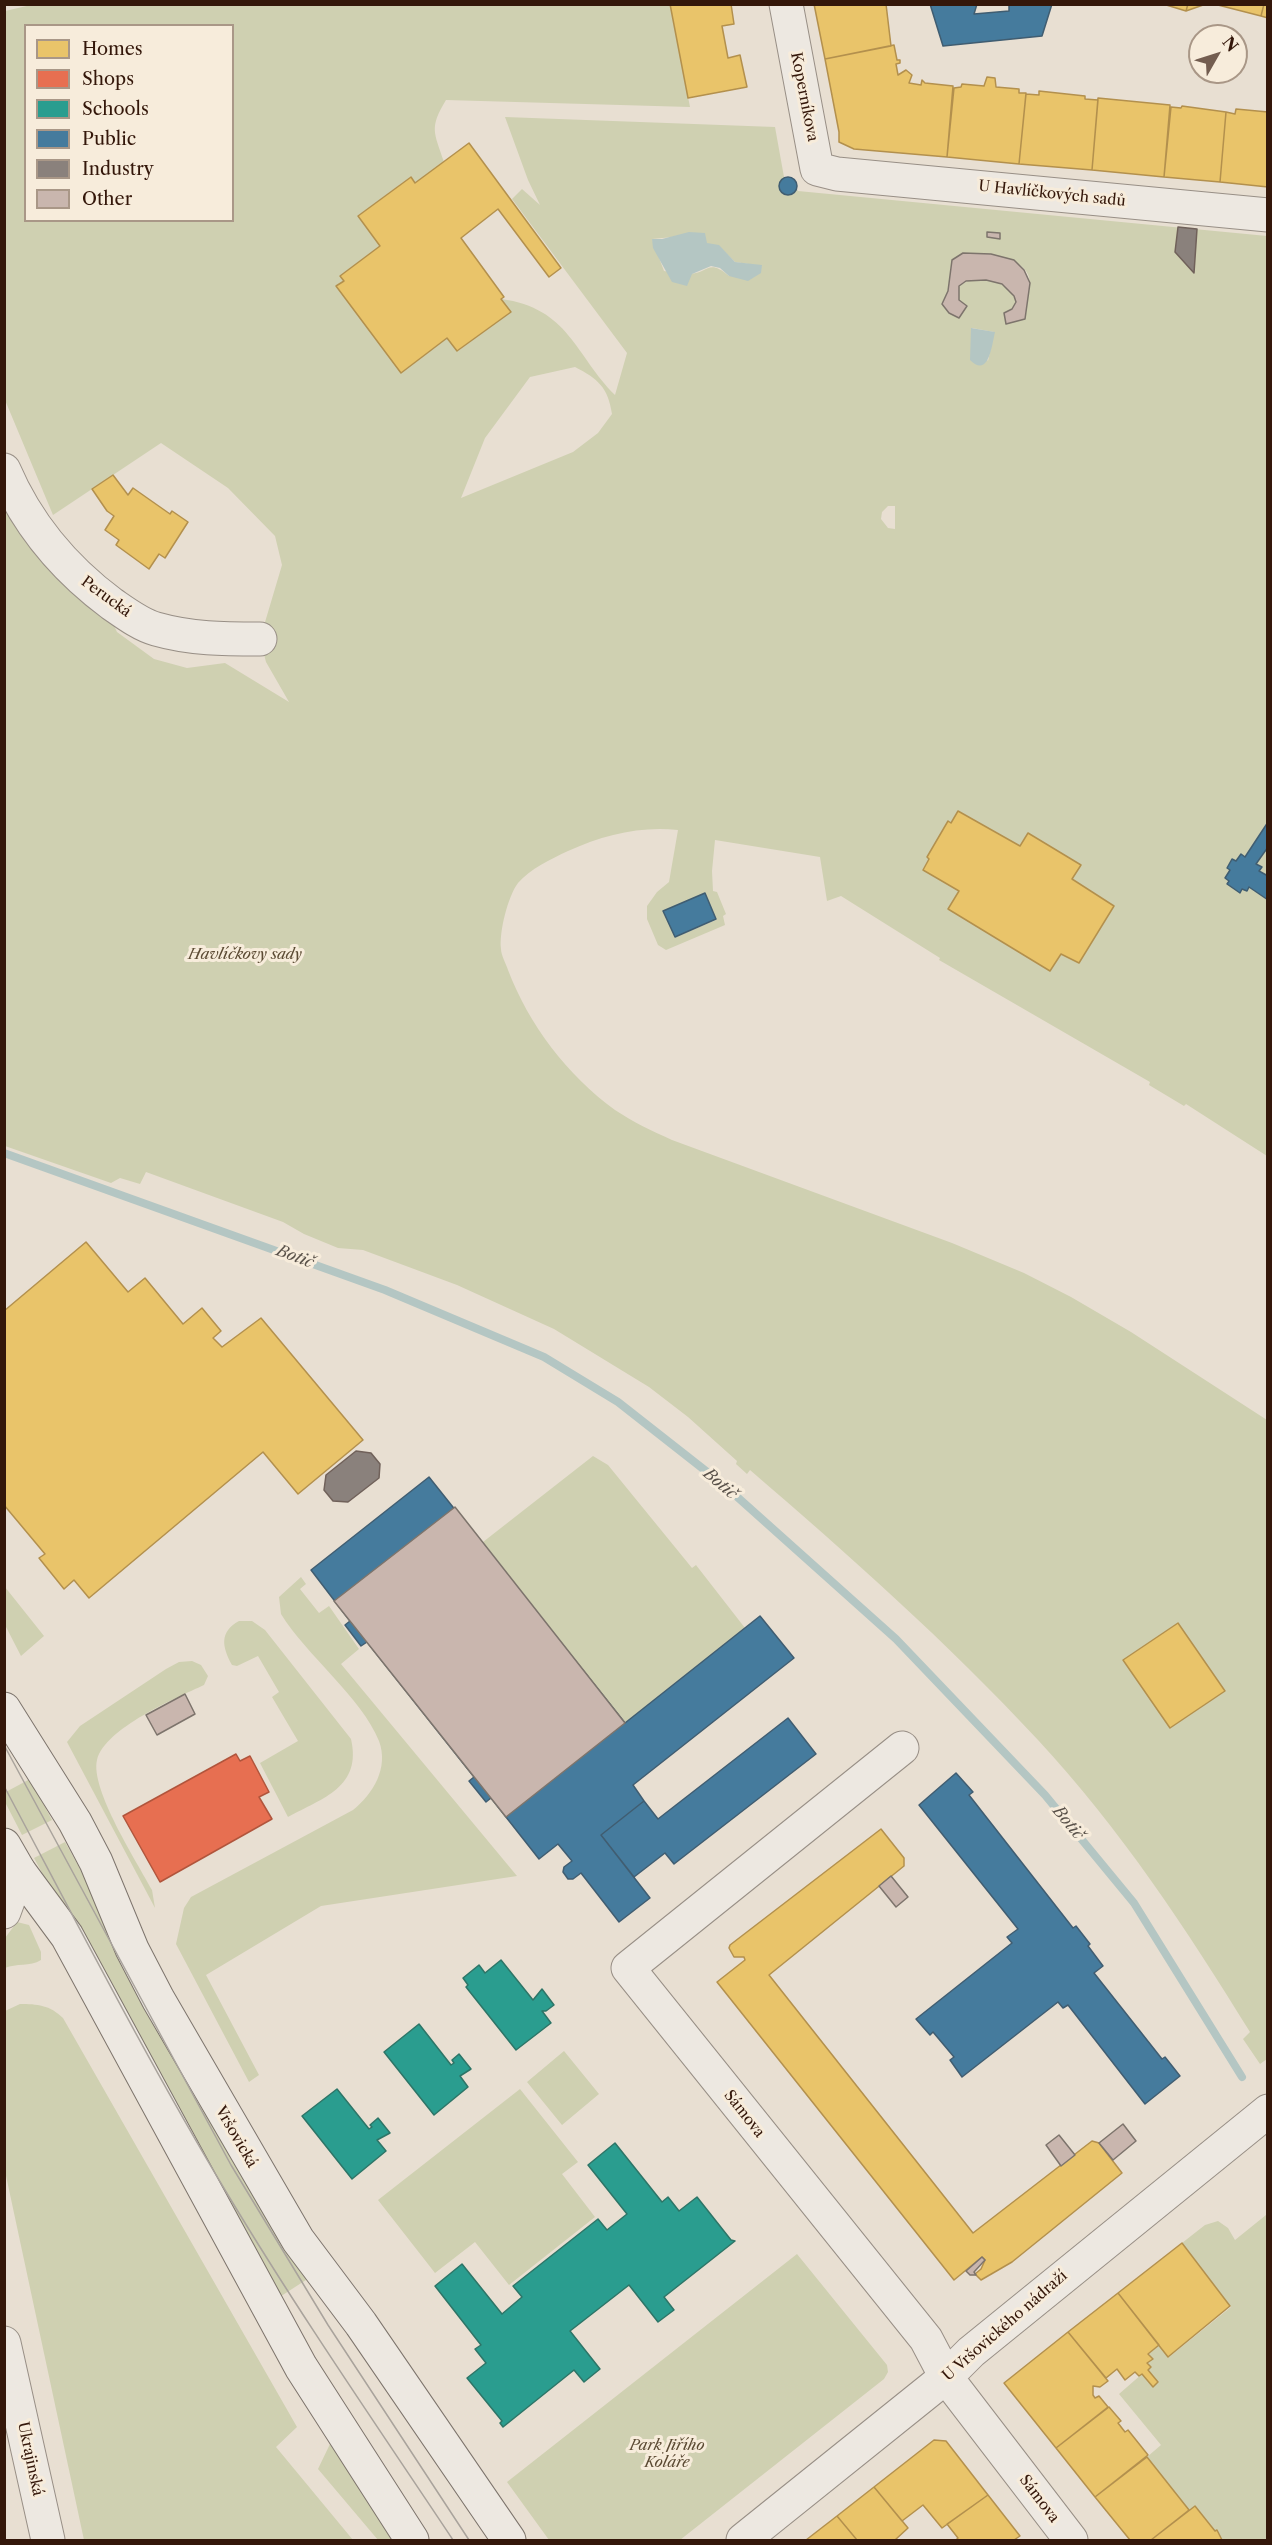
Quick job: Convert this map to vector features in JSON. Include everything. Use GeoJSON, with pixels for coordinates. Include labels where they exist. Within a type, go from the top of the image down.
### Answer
{"type":"FeatureCollection","features":[{"type":"Feature","properties":{"kind":"street","name":"Koperníkova"},"geometry":{"type":"LineString","coordinates":[[786,4],[817,169],[837,174]]}},
{"type":"Feature","properties":{"kind":"street","name":"U Havlíčkových sadů"},"geometry":{"type":"LineString","coordinates":[[837,174],[1268,215]]}},
{"type":"Feature","properties":{"kind":"street","name":"Perucká"},"geometry":{"type":"LineString","coordinates":[[4,470],[35,525],[61,559],[83,582],[122,611],[153,628],[197,639],[260,639]]}},
{"type":"Feature","properties":{"kind":"street","name":"Vršovická"},"geometry":{"type":"LineString","coordinates":[[4,1709],[75,1822],[96,1862],[132,1949],[158,2000],[298,2240],[361,2324],[509,2541]]}},
{"type":"Feature","properties":{"kind":"street","name":"Sámova"},"geometry":{"type":"LineString","coordinates":[[902,1748],[628,1968],[926,2339],[946,2377],[1071,2541]]}},
{"type":"Feature","properties":{"kind":"street"},"geometry":{"type":"LineString","coordinates":[[4,1912],[12,1858]]}},
{"type":"Feature","properties":{"kind":"street"},"geometry":{"type":"LineString","coordinates":[[12,1858],[67,1936],[301,2367],[412,2541]]}},
{"type":"Feature","properties":{"kind":"street","name":"U Vršovického nádraží"},"geometry":{"type":"LineString","coordinates":[[743,2541],[946,2377],[989,2337],[1268,2111]]}},
{"type":"Feature","properties":{"kind":"street","name":"Ukrajinská"},"geometry":{"type":"LineString","coordinates":[[4,2343],[48,2541]]}},
{"type":"Feature","properties":{"kind":"green space","name":"Havlíčkovy sady"},"geometry":{"type":"Polygon","coordinates":[[[31,5],[670,5],[690,107],[446,100],[435,124],[436,137],[444,162],[415,183],[410,177],[358,216],[381,247],[341,277],[401,373],[447,338],[458,351],[510,312],[501,299],[524,304],[542,312],[556,323],[615,395],[627,353],[512,199],[522,189],[540,205],[528,180],[505,117],[775,127],[784,177],[790,178],[798,191],[1267,236],[1267,822],[1245,857],[1241,854],[1236,861],[1232,859],[1227,868],[1230,870],[1227,884],[1240,892],[1242,889],[1247,891],[1249,887],[1267,900],[1267,1156],[1186,1104],[1184,1106],[1149,1085],[1150,1082],[939,960],[940,958],[841,896],[827,901],[820,857],[715,840],[713,891],[717,892],[726,914],[723,916],[725,925],[666,950],[658,945],[647,919],[647,906],[657,892],[669,882],[678,830],[649,829],[608,836],[561,854],[528,873],[518,883],[508,905],[503,924],[501,951],[527,1010],[551,1048],[581,1081],[615,1110],[672,1140],[952,1243],[1024,1273],[1131,1332],[1267,1420],[1267,2059],[1260,2064],[1243,2039],[1250,2032],[1177,1918],[1125,1844],[1038,1740],[969,1669],[861,1568],[750,1470],[747,1474],[736,1464],[737,1461],[688,1417],[649,1387],[554,1329],[457,1285],[363,1250],[338,1248],[304,1234],[283,1222],[146,1172],[140,1184],[120,1178],[111,1183],[5,1146],[4,494],[108,613],[117,632],[154,659],[187,668],[225,663],[289,702],[266,662],[260,639],[282,565],[275,536],[228,488],[161,443],[53,515],[5,400],[5,11],[31,5]],[[673,237],[652,239],[664,271],[689,274],[712,267],[729,276],[762,266],[735,262],[719,246],[673,237]],[[963,253],[952,260],[948,291],[942,304],[949,313],[959,318],[966,306],[959,300],[959,286],[966,282],[983,279],[1000,284],[1012,294],[1016,302],[1012,309],[1004,313],[1006,324],[1025,319],[1030,285],[1023,267],[1005,258],[994,256],[963,253]],[[972,328],[988,361],[994,332],[972,328]],[[575,367],[530,377],[485,438],[461,498],[573,452],[598,433],[612,414],[605,390],[596,380],[575,367]],[[888,506],[882,512],[881,519],[888,528],[895,529],[895,506],[888,506]],[[958,811],[951,823],[948,822],[927,857],[929,859],[923,869],[959,891],[948,909],[1050,971],[1061,954],[1079,963],[1114,906],[1072,879],[1080,865],[1028,833],[1019,846],[958,811]],[[705,893],[664,911],[676,937],[716,920],[705,893]],[[1178,1623],[1124,1660],[1170,1728],[1225,1691],[1178,1623]]]}},
{"type":"Feature","properties":{"kind":"green space"},"geometry":{"type":"Polygon","coordinates":[[[1267,847],[1267,876],[1259,871],[1262,867],[1256,864],[1267,847]]]}},
{"type":"Feature","properties":{"kind":"green space"},"geometry":{"type":"Polygon","coordinates":[[[593,1456],[608,1465],[692,1568],[696,1565],[745,1628],[625,1723],[483,1542],[593,1456]]]}},
{"type":"Feature","properties":{"kind":"green space"},"geometry":{"type":"Polygon","coordinates":[[[301,1577],[306,1584],[300,1589],[319,1613],[329,1606],[359,1649],[341,1664],[517,1876],[321,1906],[206,1975],[259,2075],[249,2082],[176,1944],[184,1908],[191,1897],[353,1810],[373,1788],[382,1761],[379,1741],[371,1725],[281,1614],[279,1597],[301,1577]]]}},
{"type":"Feature","properties":{"kind":"green space"},"geometry":{"type":"Polygon","coordinates":[[[5,1587],[44,1636],[21,1656],[5,1625],[5,1587]]]}},
{"type":"Feature","properties":{"kind":"green space"},"geometry":{"type":"Polygon","coordinates":[[[239,1621],[252,1621],[265,1630],[351,1739],[353,1755],[351,1769],[345,1780],[326,1797],[288,1817],[260,1763],[298,1741],[272,1697],[279,1692],[258,1656],[237,1666],[232,1665],[224,1640],[228,1630],[239,1621]]]}},
{"type":"Feature","properties":{"kind":"green space"},"geometry":{"type":"Polygon","coordinates":[[[192,1661],[201,1665],[208,1676],[204,1685],[143,1715],[127,1726],[103,1748],[97,1760],[97,1773],[107,1806],[152,1890],[155,1908],[67,1742],[80,1726],[166,1669],[179,1662],[192,1661]]]}},
{"type":"Feature","properties":{"kind":"green space"},"geometry":{"type":"Polygon","coordinates":[[[30,1779],[52,1820],[22,1835],[5,1802],[4,1793],[30,1779]]]}},
{"type":"Feature","properties":{"kind":"green space"},"geometry":{"type":"Polygon","coordinates":[[[65,1842],[309,2278],[275,2300],[34,1858],[65,1842]]]}},
{"type":"Feature","properties":{"kind":"green space"},"geometry":{"type":"Polygon","coordinates":[[[17,1922],[29,1925],[41,1952],[41,1960],[32,1964],[5,1968],[5,1938],[17,1922]]]}},
{"type":"Feature","properties":{"kind":"green space"},"geometry":{"type":"Polygon","coordinates":[[[20,2004],[43,2006],[63,2018],[297,2427],[276,2447],[353,2540],[84,2540],[5,2171],[5,2011],[20,2004]]]}},
{"type":"Feature","properties":{"kind":"green space"},"geometry":{"type":"Polygon","coordinates":[[[564,2051],[599,2094],[562,2125],[527,2082],[564,2051]]]}},
{"type":"Feature","properties":{"kind":"green space"},"geometry":{"type":"Polygon","coordinates":[[[520,2089],[578,2162],[562,2174],[595,2217],[509,2285],[475,2242],[435,2273],[378,2200],[520,2089]]]}},
{"type":"Feature","properties":{"kind":"green space"},"geometry":{"type":"Polygon","coordinates":[[[1266,2215],[1267,2540],[1222,2540],[1217,2530],[1215,2531],[1195,2506],[1189,2510],[1147,2457],[1161,2445],[1119,2394],[1150,2367],[1147,2363],[1152,2359],[1149,2354],[1159,2345],[1169,2357],[1231,2307],[1182,2243],[1205,2225],[1218,2221],[1228,2228],[1235,2240],[1266,2215]]]}},
{"type":"Feature","properties":{"kind":"green space","name":"Park Jiřího Koláře"},"geometry":{"type":"Polygon","coordinates":[[[797,2254],[887,2365],[888,2372],[884,2379],[680,2540],[549,2540],[507,2482],[797,2254]]]}},
{"type":"Feature","properties":{"kind":"green space"},"geometry":{"type":"Polygon","coordinates":[[[330,2444],[394,2540],[378,2540],[318,2469],[330,2444]]]}},
{"type":"Feature","properties":{"kind":"shaded area"},"geometry":{"type":"Polygon","coordinates":[[[689,232],[705,233],[707,243],[719,245],[735,262],[762,265],[761,273],[748,281],[729,276],[720,268],[711,266],[692,274],[687,286],[672,282],[653,248],[652,239],[662,239],[689,232]]]}},
{"type":"Feature","properties":{"kind":"shaded area"},"geometry":{"type":"Polygon","coordinates":[[[971,328],[995,332],[989,358],[981,365],[976,365],[970,360],[971,328]]]}},
{"type":"Feature","properties":{"kind":"building: Homes"},"geometry":{"type":"Polygon","coordinates":[[[670,4],[731,4],[734,24],[722,26],[728,58],[740,55],[747,87],[688,98],[670,4]]]}},
{"type":"Feature","properties":{"kind":"building: Homes"},"geometry":{"type":"Polygon","coordinates":[[[814,4],[886,4],[891,46],[825,59],[814,4]]]}},
{"type":"Feature","properties":{"kind":"building: Homes"},"geometry":{"type":"Polygon","coordinates":[[[1163,4],[1188,4],[1186,11],[1163,4]]]}},
{"type":"Feature","properties":{"kind":"building: Homes"},"geometry":{"type":"Polygon","coordinates":[[[1188,4],[1206,4],[1186,11],[1188,4]]]}},
{"type":"Feature","properties":{"kind":"building: Homes"},"geometry":{"type":"Polygon","coordinates":[[[1214,4],[1264,4],[1261,16],[1214,4]]]}},
{"type":"Feature","properties":{"kind":"building: Homes"},"geometry":{"type":"Polygon","coordinates":[[[1264,4],[1268,4],[1268,18],[1261,16],[1264,4]]]}},
{"type":"Feature","properties":{"kind":"building: Homes"},"geometry":{"type":"Polygon","coordinates":[[[894,45],[897,60],[900,60],[900,63],[896,64],[898,75],[906,70],[912,75],[909,83],[921,85],[922,80],[925,83],[953,86],[947,157],[854,149],[839,142],[825,59],[894,45]]]}},
{"type":"Feature","properties":{"kind":"building: Homes"},"geometry":{"type":"Polygon","coordinates":[[[987,77],[995,78],[996,87],[1019,89],[1019,93],[1026,93],[1019,164],[947,157],[954,88],[961,87],[962,84],[984,86],[987,77]]]}},
{"type":"Feature","properties":{"kind":"building: Homes"},"geometry":{"type":"Polygon","coordinates":[[[1039,91],[1085,96],[1085,99],[1098,100],[1092,170],[1019,164],[1026,94],[1039,95],[1039,91]]]}},
{"type":"Feature","properties":{"kind":"building: Homes"},"geometry":{"type":"Polygon","coordinates":[[[1098,98],[1170,105],[1164,177],[1092,170],[1098,98]]]}},
{"type":"Feature","properties":{"kind":"building: Homes"},"geometry":{"type":"Polygon","coordinates":[[[1182,106],[1226,112],[1220,182],[1164,177],[1171,107],[1181,108],[1182,106]]]}},
{"type":"Feature","properties":{"kind":"building: Homes"},"geometry":{"type":"Polygon","coordinates":[[[1236,109],[1268,112],[1268,187],[1220,182],[1226,112],[1235,114],[1236,109]]]}},
{"type":"Feature","properties":{"kind":"building: Homes"},"geometry":{"type":"Polygon","coordinates":[[[469,143],[561,268],[549,277],[498,209],[461,238],[504,297],[501,299],[511,312],[457,351],[447,338],[401,373],[336,286],[344,281],[340,276],[380,246],[358,216],[411,177],[415,183],[469,143]]]}},
{"type":"Feature","properties":{"kind":"building: Homes"},"geometry":{"type":"Polygon","coordinates":[[[113,475],[128,495],[133,488],[170,514],[172,511],[188,522],[165,558],[159,554],[149,569],[116,545],[119,540],[105,530],[114,516],[107,511],[92,489],[113,475]]]}},
{"type":"Feature","properties":{"kind":"building: Homes"},"geometry":{"type":"Polygon","coordinates":[[[958,811],[1020,846],[1028,833],[1081,865],[1072,879],[1114,906],[1079,963],[1061,954],[1050,971],[948,909],[959,891],[923,870],[929,859],[927,857],[948,821],[951,823],[958,811]]]}},
{"type":"Feature","properties":{"kind":"building: Homes"},"geometry":{"type":"Polygon","coordinates":[[[86,1242],[128,1292],[145,1278],[183,1324],[202,1308],[221,1331],[213,1338],[222,1347],[261,1318],[363,1440],[298,1494],[263,1452],[89,1598],[74,1580],[64,1589],[39,1558],[45,1554],[4,1505],[4,1311],[86,1242]]]}},
{"type":"Feature","properties":{"kind":"building: Homes"},"geometry":{"type":"Polygon","coordinates":[[[1178,1623],[1225,1691],[1170,1728],[1123,1660],[1178,1623]]]}},
{"type":"Feature","properties":{"kind":"building: Homes"},"geometry":{"type":"Polygon","coordinates":[[[881,1829],[904,1858],[904,1866],[769,1975],[973,2233],[1092,2141],[1099,2143],[1122,2173],[1012,2262],[981,2280],[975,2274],[981,2269],[985,2260],[982,2257],[954,2280],[717,1982],[745,1960],[744,1957],[734,1957],[729,1948],[730,1945],[881,1829]]]}},
{"type":"Feature","properties":{"kind":"building: Homes"},"geometry":{"type":"Polygon","coordinates":[[[1182,2243],[1230,2306],[1168,2357],[1118,2293],[1182,2243]]]}},
{"type":"Feature","properties":{"kind":"building: Homes"},"geometry":{"type":"Polygon","coordinates":[[[1118,2293],[1159,2345],[1148,2354],[1153,2359],[1147,2363],[1151,2367],[1148,2370],[1158,2382],[1153,2387],[1142,2374],[1139,2376],[1135,2372],[1125,2380],[1117,2369],[1106,2378],[1068,2332],[1118,2293]]]}},
{"type":"Feature","properties":{"kind":"building: Homes"},"geometry":{"type":"Polygon","coordinates":[[[1068,2332],[1108,2381],[1100,2387],[1093,2386],[1093,2395],[1095,2398],[1099,2396],[1108,2407],[1056,2448],[1004,2383],[1068,2332]]]}},
{"type":"Feature","properties":{"kind":"building: Homes"},"geometry":{"type":"Polygon","coordinates":[[[1109,2407],[1121,2421],[1118,2423],[1125,2432],[1128,2430],[1148,2455],[1095,2497],[1056,2448],[1109,2407]]]}},
{"type":"Feature","properties":{"kind":"building: Homes"},"geometry":{"type":"Polygon","coordinates":[[[934,2440],[946,2441],[988,2495],[942,2528],[923,2505],[902,2521],[874,2487],[934,2440]]]}},
{"type":"Feature","properties":{"kind":"building: Homes"},"geometry":{"type":"Polygon","coordinates":[[[1147,2457],[1189,2510],[1151,2540],[1130,2540],[1095,2497],[1147,2457]]]}},
{"type":"Feature","properties":{"kind":"building: Homes"},"geometry":{"type":"Polygon","coordinates":[[[874,2487],[908,2528],[895,2540],[857,2540],[837,2516],[874,2487]]]}},
{"type":"Feature","properties":{"kind":"building: Homes"},"geometry":{"type":"Polygon","coordinates":[[[988,2495],[1020,2536],[1014,2540],[956,2540],[958,2538],[947,2524],[988,2495]]]}},
{"type":"Feature","properties":{"kind":"building: Homes"},"geometry":{"type":"Polygon","coordinates":[[[1195,2506],[1215,2531],[1217,2530],[1222,2540],[1151,2540],[1195,2506]]]}},
{"type":"Feature","properties":{"kind":"building: Homes"},"geometry":{"type":"Polygon","coordinates":[[[837,2516],[857,2540],[806,2540],[837,2516]]]}},
{"type":"Feature","properties":{"kind":"building: Shops"},"geometry":{"type":"Polygon","coordinates":[[[236,1754],[240,1761],[250,1756],[269,1792],[259,1797],[272,1819],[160,1882],[123,1816],[236,1754]]]}},
{"type":"Feature","properties":{"kind":"building: Schools"},"geometry":{"type":"Polygon","coordinates":[[[501,1960],[533,2000],[542,1989],[554,2005],[542,2011],[551,2023],[516,2050],[466,1987],[468,1985],[463,1978],[479,1965],[485,1973],[501,1960]]]}},
{"type":"Feature","properties":{"kind":"building: Schools"},"geometry":{"type":"Polygon","coordinates":[[[419,2024],[451,2065],[454,2063],[452,2060],[459,2054],[471,2069],[460,2076],[468,2087],[434,2115],[384,2052],[419,2024]]]}},
{"type":"Feature","properties":{"kind":"building: Schools"},"geometry":{"type":"Polygon","coordinates":[[[337,2089],[369,2129],[378,2118],[390,2133],[377,2140],[386,2151],[352,2179],[302,2116],[337,2089]]]}},
{"type":"Feature","properties":{"kind":"building: Schools"},"geometry":{"type":"Polygon","coordinates":[[[615,2143],[662,2202],[668,2197],[679,2211],[697,2197],[731,2240],[735,2241],[664,2297],[674,2310],[658,2322],[629,2285],[570,2331],[600,2369],[584,2382],[574,2370],[503,2427],[500,2423],[502,2421],[467,2378],[486,2363],[475,2349],[481,2345],[435,2286],[462,2264],[502,2314],[522,2297],[513,2286],[598,2219],[607,2230],[627,2214],[588,2165],[615,2143]]]}},
{"type":"Feature","properties":{"kind":"building: Public"},"geometry":{"type":"Polygon","coordinates":[[[930,4],[977,4],[974,14],[1009,11],[1009,4],[1052,4],[1042,36],[943,46],[930,4]]]}},
{"type":"Feature","properties":{"kind":"building: Public"},"geometry":{"type":"Polygon","coordinates":[[[788,177],[794,180],[797,186],[794,192],[788,195],[782,192],[779,186],[782,180],[788,177]]]}},
{"type":"Feature","properties":{"kind":"building: Public"},"geometry":{"type":"Polygon","coordinates":[[[1268,822],[1268,847],[1256,864],[1262,867],[1259,871],[1268,876],[1268,900],[1249,887],[1247,891],[1242,889],[1240,893],[1227,884],[1229,881],[1225,878],[1230,870],[1227,868],[1232,859],[1236,861],[1241,854],[1245,857],[1268,822]]]}},
{"type":"Feature","properties":{"kind":"building: Public"},"geometry":{"type":"Polygon","coordinates":[[[705,893],[716,919],[675,937],[663,911],[705,893]]]}},
{"type":"Feature","properties":{"kind":"building: Public"},"geometry":{"type":"Polygon","coordinates":[[[429,1477],[625,1723],[760,1616],[794,1658],[633,1785],[644,1801],[601,1835],[650,1898],[619,1922],[581,1873],[573,1879],[568,1879],[563,1872],[564,1867],[572,1861],[558,1844],[539,1859],[491,1798],[486,1802],[469,1781],[474,1777],[367,1642],[361,1646],[345,1625],[350,1621],[311,1570],[429,1477]]]}},
{"type":"Feature","properties":{"kind":"building: Public"},"geometry":{"type":"Polygon","coordinates":[[[788,1718],[816,1754],[674,1864],[665,1853],[634,1877],[601,1835],[644,1801],[658,1819],[788,1718]]]}},
{"type":"Feature","properties":{"kind":"building: Public"},"geometry":{"type":"Polygon","coordinates":[[[956,1773],[973,1792],[969,1795],[1073,1928],[1076,1926],[1090,1944],[1088,1946],[1103,1966],[1094,1973],[1162,2059],[1165,2057],[1180,2076],[1145,2104],[1068,2005],[1063,2008],[1058,2002],[962,2077],[950,2060],[954,2057],[933,2032],[930,2035],[916,2019],[1012,1943],[1007,1937],[1018,1929],[919,1805],[956,1773]]]}},
{"type":"Feature","properties":{"kind":"building: Industry"},"geometry":{"type":"Polygon","coordinates":[[[1178,227],[1197,229],[1194,273],[1175,252],[1178,227]]]}},
{"type":"Feature","properties":{"kind":"building: Industry"},"geometry":{"type":"Polygon","coordinates":[[[356,1451],[371,1453],[380,1464],[379,1478],[348,1502],[333,1501],[324,1490],[326,1475],[356,1451]]]}},
{"type":"Feature","properties":{"kind":"building: Other"},"geometry":{"type":"Polygon","coordinates":[[[987,232],[1000,233],[1000,239],[987,237],[987,232]]]}},
{"type":"Feature","properties":{"kind":"building: Other"},"geometry":{"type":"Polygon","coordinates":[[[963,253],[991,254],[1014,260],[1024,270],[1030,283],[1025,319],[1006,324],[1004,313],[1012,309],[1016,302],[1014,296],[1002,284],[986,280],[966,281],[959,286],[959,300],[967,306],[959,318],[949,313],[942,304],[948,291],[952,260],[963,253]]]}},
{"type":"Feature","properties":{"kind":"building: Other"},"geometry":{"type":"Polygon","coordinates":[[[455,1507],[625,1723],[506,1817],[334,1601],[455,1507]]]}},
{"type":"Feature","properties":{"kind":"building: Other"},"geometry":{"type":"Polygon","coordinates":[[[185,1694],[195,1714],[157,1735],[146,1715],[185,1694]]]}},
{"type":"Feature","properties":{"kind":"building: Other"},"geometry":{"type":"Polygon","coordinates":[[[891,1876],[908,1897],[896,1907],[879,1886],[891,1876]]]}},
{"type":"Feature","properties":{"kind":"building: Other"},"geometry":{"type":"Polygon","coordinates":[[[1123,2124],[1136,2141],[1113,2160],[1099,2143],[1123,2124]]]}},
{"type":"Feature","properties":{"kind":"building: Other"},"geometry":{"type":"Polygon","coordinates":[[[1059,2135],[1075,2155],[1061,2166],[1046,2145],[1059,2135]]]}},
{"type":"Feature","properties":{"kind":"building: Other"},"geometry":{"type":"Polygon","coordinates":[[[982,2257],[985,2260],[974,2272],[976,2275],[970,2275],[966,2271],[982,2257]]]}},
{"type":"Feature","properties":{"kind":"waterway","name":"Botič"},"geometry":{"type":"LineString","coordinates":[[4,1153],[385,1290],[544,1357],[618,1402],[725,1486],[896,1639],[1045,1795],[1134,1903],[1242,2077]]}},
{"type":"Feature","properties":{"kind":"tram line"},"geometry":{"type":"LineString","coordinates":[[4,1745],[231,2165],[328,2325],[469,2540]]}},
{"type":"Feature","properties":{"kind":"tram line"},"geometry":{"type":"LineString","coordinates":[[4,1786],[198,2145],[310,2326],[453,2540]]}}]}
